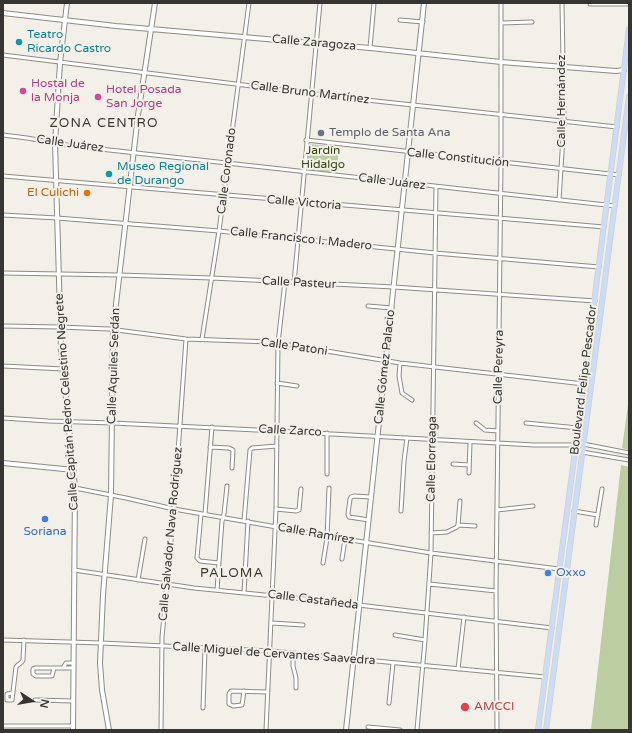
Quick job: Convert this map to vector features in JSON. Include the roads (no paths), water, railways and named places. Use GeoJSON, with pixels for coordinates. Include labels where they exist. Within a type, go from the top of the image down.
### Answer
{"type":"FeatureCollection","features":[{"type":"Feature","properties":{"kind":"main road","name":"Boulevard Felipe Pescador"},"geometry":{"type":"LineString","coordinates":[[538,730],[581,410],[629,29]]}},
{"type":"Feature","properties":{"kind":"main road"},"geometry":{"type":"LineString","coordinates":[[624,70],[629,67]]}},
{"type":"Feature","properties":{"kind":"main road","name":"Boulevard Felipe Pescador"},"geometry":{"type":"LineString","coordinates":[[546,730],[629,96]]}},
{"type":"Feature","properties":{"kind":"main road"},"geometry":{"type":"LineString","coordinates":[[617,126],[621,129],[624,138]]}},
{"type":"Feature","properties":{"kind":"main road"},"geometry":{"type":"LineString","coordinates":[[599,267],[603,272],[604,286]]}},
{"type":"Feature","properties":{"kind":"main road"},"geometry":{"type":"LineString","coordinates":[[584,384],[590,391]]}},
{"type":"Feature","properties":{"kind":"main road"},"geometry":{"type":"LineString","coordinates":[[581,410],[586,410],[588,405]]}},
{"type":"Feature","properties":{"kind":"main road"},"geometry":{"type":"LineString","coordinates":[[576,444],[583,444]]}},
{"type":"Feature","properties":{"kind":"main road"},"geometry":{"type":"LineString","coordinates":[[560,569],[566,574]]}},
{"type":"Feature","properties":{"kind":"street","name":"Calle Capitán Pedro Celestino Negrete"},"geometry":{"type":"LineString","coordinates":[[67,3],[60,63],[55,144],[60,327],[75,488],[73,728]]}},
{"type":"Feature","properties":{"kind":"street","name":"Calle Aquiles Serdán"},"geometry":{"type":"LineString","coordinates":[[109,730],[101,681],[101,643],[112,495],[113,330],[129,187],[155,3]]}},
{"type":"Feature","properties":{"kind":"street","name":"Calle Coronado"},"geometry":{"type":"LineString","coordinates":[[202,339],[224,196],[249,3]]}},
{"type":"Feature","properties":{"kind":"street"},"geometry":{"type":"LineString","coordinates":[[294,283],[310,93],[320,3]]}},
{"type":"Feature","properties":{"kind":"street"},"geometry":{"type":"LineString","coordinates":[[370,48],[374,3]]}},
{"type":"Feature","properties":{"kind":"street","name":"Calle Gómez Palacio"},"geometry":{"type":"LineString","coordinates":[[346,730],[420,53],[424,3]]}},
{"type":"Feature","properties":{"kind":"street","name":"Calle Pereyra"},"geometry":{"type":"LineString","coordinates":[[497,730],[498,673],[496,562],[500,294],[501,3]]}},
{"type":"Feature","properties":{"kind":"street","name":"Calle Hernández"},"geometry":{"type":"LineString","coordinates":[[559,200],[564,121],[562,3]]}},
{"type":"Feature","properties":{"kind":"street"},"geometry":{"type":"LineString","coordinates":[[590,4],[629,4]]}},
{"type":"Feature","properties":{"kind":"street","name":"Calle Zaragoza"},"geometry":{"type":"LineString","coordinates":[[3,13],[151,29],[370,48],[501,62],[616,71],[624,70]]}},
{"type":"Feature","properties":{"kind":"street"},"geometry":{"type":"LineString","coordinates":[[400,20],[422,22]]}},
{"type":"Feature","properties":{"kind":"street"},"geometry":{"type":"LineString","coordinates":[[501,22],[532,22]]}},
{"type":"Feature","properties":{"kind":"street","name":"Calle Bruno Martínez"},"geometry":{"type":"LineString","coordinates":[[3,55],[238,85],[617,126]]}},
{"type":"Feature","properties":{"kind":"street","name":"Calle Juárez"},"geometry":{"type":"LineString","coordinates":[[3,135],[55,144],[227,164],[303,171],[614,206]]}},
{"type":"Feature","properties":{"kind":"street","name":"Calle Constitución"},"geometry":{"type":"LineString","coordinates":[[306,140],[619,175]]}},
{"type":"Feature","properties":{"kind":"street","name":"Calle Victoria"},"geometry":{"type":"LineString","coordinates":[[3,176],[435,214],[604,227]]}},
{"type":"Feature","properties":{"kind":"street","name":"Calle Elorreaga"},"geometry":{"type":"LineString","coordinates":[[417,730],[431,553],[436,187]]}},
{"type":"Feature","properties":{"kind":"street","name":"Calle Francisco I. Madero"},"geometry":{"type":"LineString","coordinates":[[3,215],[219,231],[398,248],[435,253],[599,267]]}},
{"type":"Feature","properties":{"kind":"street","name":"Calle Pasteur"},"geometry":{"type":"LineString","coordinates":[[3,273],[212,278],[394,287],[595,301]]}},
{"type":"Feature","properties":{"kind":"street"},"geometry":{"type":"LineString","coordinates":[[266,730],[271,651],[276,509],[278,344],[285,282]]}},
{"type":"Feature","properties":{"kind":"street"},"geometry":{"type":"LineString","coordinates":[[368,306],[392,308]]}},
{"type":"Feature","properties":{"kind":"street","name":"Calle Patoni"},"geometry":{"type":"LineString","coordinates":[[3,326],[113,330],[186,339],[278,344],[400,363],[584,384]]}},
{"type":"Feature","properties":{"kind":"street","name":"Calle Salvador Nava Rodríguez"},"geometry":{"type":"LineString","coordinates":[[161,730],[161,645],[174,509],[186,339]]}},
{"type":"Feature","properties":{"kind":"street"},"geometry":{"type":"LineString","coordinates":[[400,363],[402,393],[412,400]]}},
{"type":"Feature","properties":{"kind":"street"},"geometry":{"type":"LineString","coordinates":[[3,366],[63,369]]}},
{"type":"Feature","properties":{"kind":"street"},"geometry":{"type":"LineString","coordinates":[[277,383],[297,386]]}},
{"type":"Feature","properties":{"kind":"street","name":"Calle Zarco"},"geometry":{"type":"LineString","coordinates":[[3,418],[212,427],[534,445],[576,444]]}},
{"type":"Feature","properties":{"kind":"street"},"geometry":{"type":"LineString","coordinates":[[526,422],[578,428]]}},
{"type":"Feature","properties":{"kind":"street"},"geometry":{"type":"LineString","coordinates":[[476,424],[485,430],[498,430]]}},
{"type":"Feature","properties":{"kind":"street"},"geometry":{"type":"LineString","coordinates":[[205,514],[212,427]]}},
{"type":"Feature","properties":{"kind":"street"},"geometry":{"type":"LineString","coordinates":[[327,474],[328,434]]}},
{"type":"Feature","properties":{"kind":"street"},"geometry":{"type":"LineString","coordinates":[[401,511],[407,438]]}},
{"type":"Feature","properties":{"kind":"street"},"geometry":{"type":"LineString","coordinates":[[469,473],[470,442]]}},
{"type":"Feature","properties":{"kind":"street"},"geometry":{"type":"LineString","coordinates":[[583,444],[629,453]]}},
{"type":"Feature","properties":{"kind":"street"},"geometry":{"type":"LineString","coordinates":[[244,593],[248,479],[251,449],[276,446]]}},
{"type":"Feature","properties":{"kind":"street"},"geometry":{"type":"LineString","coordinates":[[210,447],[229,448],[233,450],[232,468]]}},
{"type":"Feature","properties":{"kind":"street"},"geometry":{"type":"LineString","coordinates":[[582,452],[629,460]]}},
{"type":"Feature","properties":{"kind":"street"},"geometry":{"type":"LineString","coordinates":[[3,463],[74,470]]}},
{"type":"Feature","properties":{"kind":"street"},"geometry":{"type":"LineString","coordinates":[[453,464],[469,465]]}},
{"type":"Feature","properties":{"kind":"street"},"geometry":{"type":"LineString","coordinates":[[217,590],[227,486]]}},
{"type":"Feature","properties":{"kind":"street","name":"Calle Ramírez"},"geometry":{"type":"LineString","coordinates":[[75,488],[174,509],[366,543],[496,562],[560,569]]}},
{"type":"Feature","properties":{"kind":"street"},"geometry":{"type":"LineString","coordinates":[[323,563],[327,536],[329,488]]}},
{"type":"Feature","properties":{"kind":"street"},"geometry":{"type":"LineString","coordinates":[[276,509],[299,510],[301,489]]}},
{"type":"Feature","properties":{"kind":"street"},"geometry":{"type":"LineString","coordinates":[[596,525],[602,489]]}},
{"type":"Feature","properties":{"kind":"street"},"geometry":{"type":"LineString","coordinates":[[368,520],[350,517],[348,514],[351,497],[371,497]]}},
{"type":"Feature","properties":{"kind":"street"},"geometry":{"type":"LineString","coordinates":[[431,533],[447,532],[454,529],[458,525],[460,501]]}},
{"type":"Feature","properties":{"kind":"street"},"geometry":{"type":"LineString","coordinates":[[497,510],[532,506]]}},
{"type":"Feature","properties":{"kind":"street"},"geometry":{"type":"LineString","coordinates":[[574,511],[598,515]]}},
{"type":"Feature","properties":{"kind":"street"},"geometry":{"type":"LineString","coordinates":[[201,514],[197,556],[198,560],[202,562],[219,562]]}},
{"type":"Feature","properties":{"kind":"street"},"geometry":{"type":"LineString","coordinates":[[458,525],[475,526]]}},
{"type":"Feature","properties":{"kind":"street"},"geometry":{"type":"LineString","coordinates":[[138,580],[145,539]]}},
{"type":"Feature","properties":{"kind":"street"},"geometry":{"type":"LineString","coordinates":[[342,559],[345,539]]}},
{"type":"Feature","properties":{"kind":"street","name":"Calle Castañeda"},"geometry":{"type":"LineString","coordinates":[[74,570],[167,584],[552,628]]}},
{"type":"Feature","properties":{"kind":"street"},"geometry":{"type":"LineString","coordinates":[[429,584],[496,591]]}},
{"type":"Feature","properties":{"kind":"street"},"geometry":{"type":"LineString","coordinates":[[458,670],[464,617]]}},
{"type":"Feature","properties":{"kind":"street"},"geometry":{"type":"LineString","coordinates":[[272,623],[303,625]]}},
{"type":"Feature","properties":{"kind":"street"},"geometry":{"type":"LineString","coordinates":[[395,635],[425,640]]}},
{"type":"Feature","properties":{"kind":"street","name":"Calle Miguel de Cervantes Saavedra"},"geometry":{"type":"LineString","coordinates":[[3,640],[161,645],[271,651],[458,670],[545,677]]}},
{"type":"Feature","properties":{"kind":"street"},"geometry":{"type":"LineString","coordinates":[[13,693],[16,667],[23,660],[24,640]]}},
{"type":"Feature","properties":{"kind":"street"},"geometry":{"type":"LineString","coordinates":[[203,708],[205,648]]}},
{"type":"Feature","properties":{"kind":"street"},"geometry":{"type":"LineString","coordinates":[[293,653],[296,688]]}},
{"type":"Feature","properties":{"kind":"street"},"geometry":{"type":"LineString","coordinates":[[54,668],[52,676],[36,676],[33,674],[33,670],[35,668],[54,668],[63,668],[66,663],[73,666]]}},
{"type":"Feature","properties":{"kind":"street"},"geometry":{"type":"LineString","coordinates":[[389,703],[393,663]]}},
{"type":"Feature","properties":{"kind":"street"},"geometry":{"type":"LineString","coordinates":[[244,691],[242,706],[233,706],[229,704],[230,691],[244,691],[268,692]]}},
{"type":"Feature","properties":{"kind":"street"},"geometry":{"type":"LineString","coordinates":[[35,700],[73,701]]}},
{"type":"Feature","properties":{"kind":"street"},"geometry":{"type":"LineString","coordinates":[[3,726],[73,728]]}},
{"type":"Feature","properties":{"kind":"street"},"geometry":{"type":"LineString","coordinates":[[368,727],[400,730]]}},
{"type":"Feature","properties":{"kind":"place","name":"Teatro Ricardo Castro"},"geometry":{"type":"Point","coordinates":[19,42]}},
{"type":"Feature","properties":{"kind":"place","name":"Hostal de la Monja"},"geometry":{"type":"Point","coordinates":[23,91]}},
{"type":"Feature","properties":{"kind":"place","name":"Hotel Posada San Jorge"},"geometry":{"type":"Point","coordinates":[98,97]}},
{"type":"Feature","properties":{"kind":"place","name":"Templo de Santa Ana"},"geometry":{"type":"Point","coordinates":[321,133]}},
{"type":"Feature","properties":{"kind":"place","name":"Museo Regional de Durango"},"geometry":{"type":"Point","coordinates":[109,174]}},
{"type":"Feature","properties":{"kind":"place","name":"El Culichi"},"geometry":{"type":"Point","coordinates":[87,193]}},
{"type":"Feature","properties":{"kind":"place","name":"Soriana"},"geometry":{"type":"Point","coordinates":[45,519]}},
{"type":"Feature","properties":{"kind":"place","name":"Oxxo"},"geometry":{"type":"Point","coordinates":[548,573]}},
{"type":"Feature","properties":{"kind":"place","name":"AMCCI"},"geometry":{"type":"Point","coordinates":[465,707]}},
{"type":"Feature","properties":{"kind":"district","name":"ZONA CENTRO"},"geometry":{"type":"Point","coordinates":[104,124]}},
{"type":"Feature","properties":{"kind":"district","name":"PALOMA"},"geometry":{"type":"Point","coordinates":[232,574]}},
{"type":"Feature","properties":{"kind":"park label","name":"Jardín Hidalgo"},"geometry":{"type":"Point","coordinates":[323,158]}}]}
